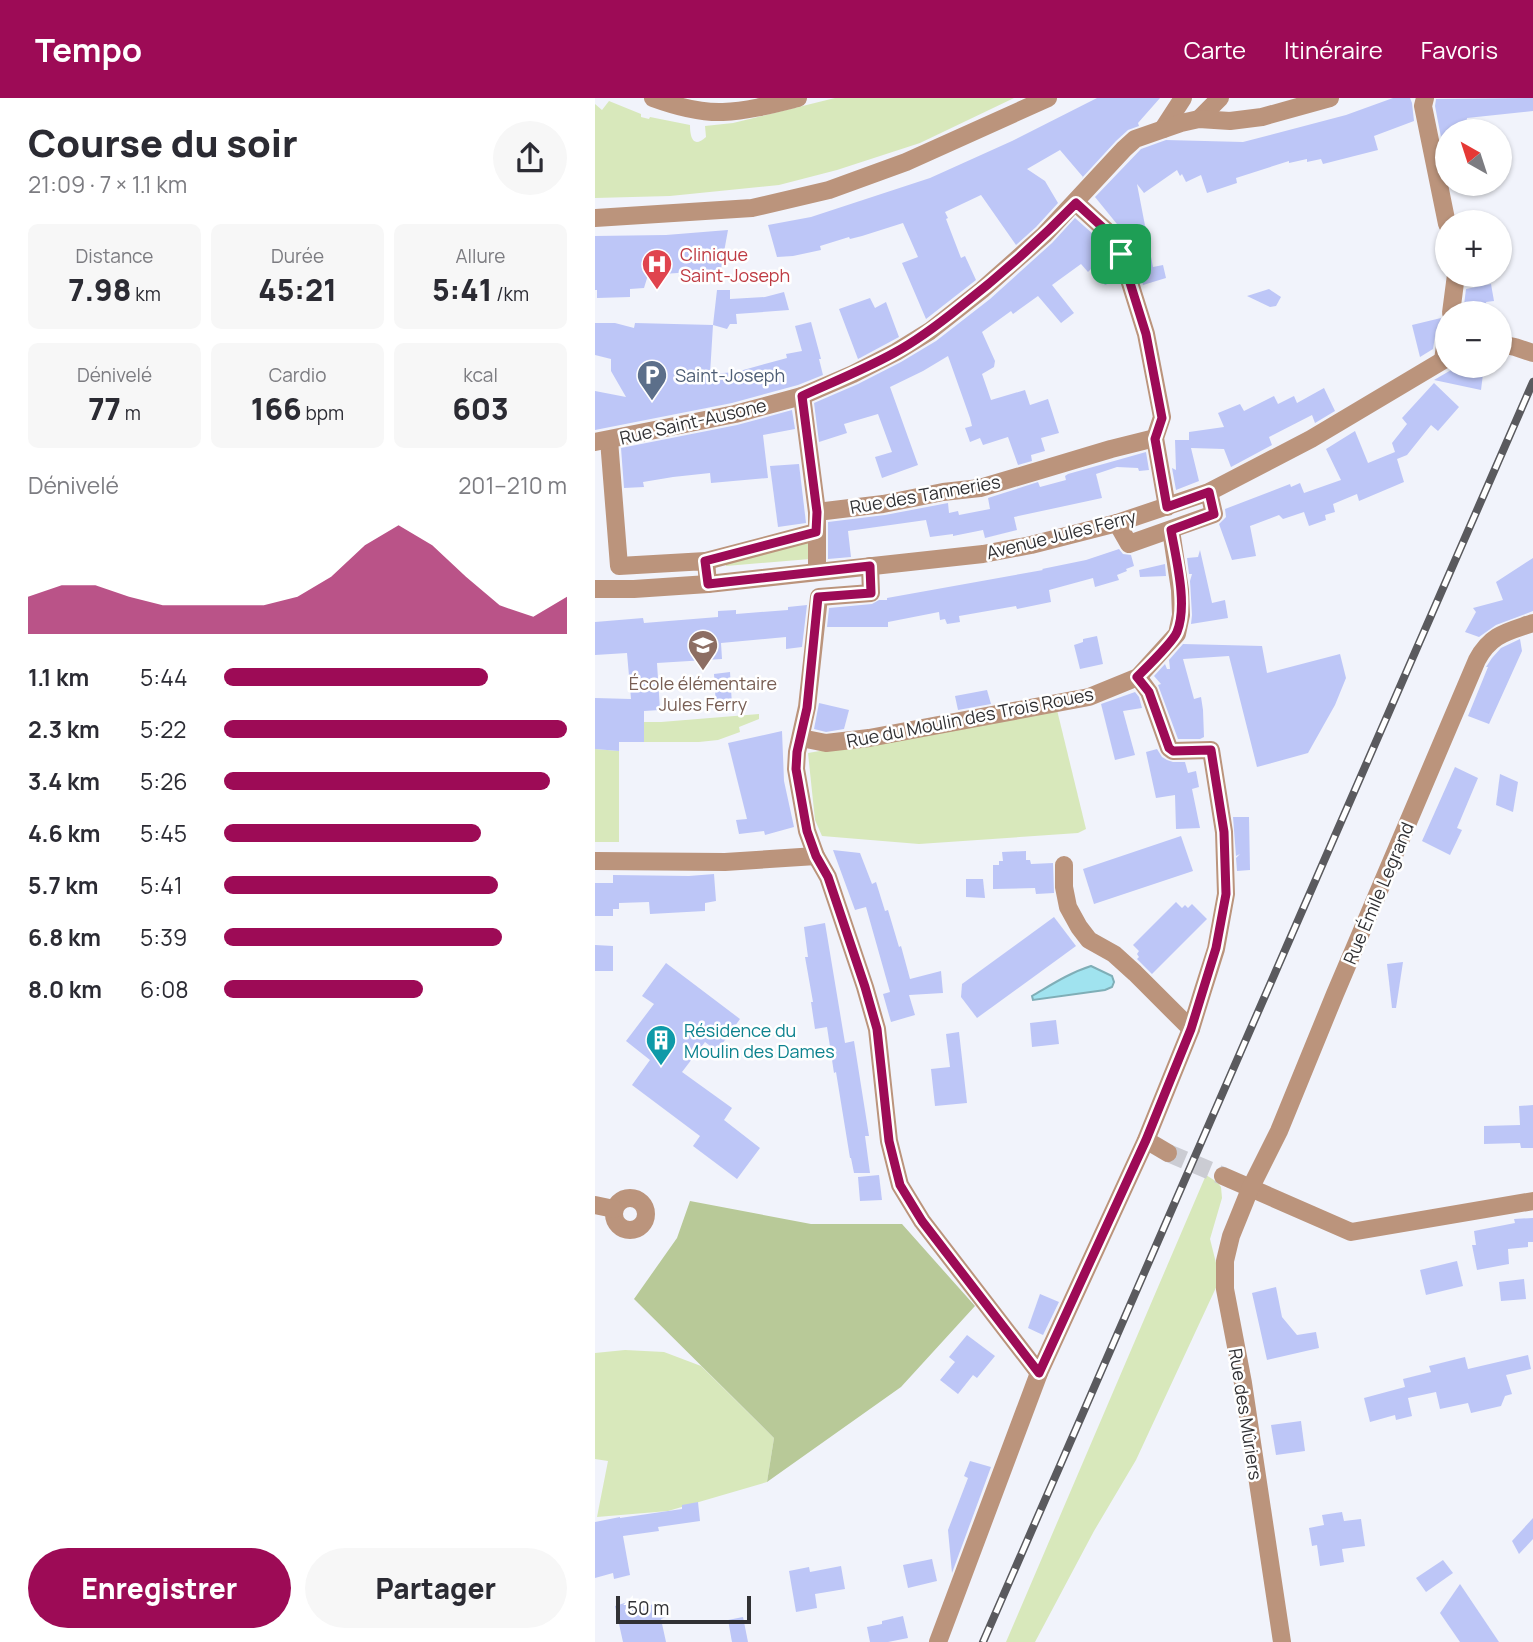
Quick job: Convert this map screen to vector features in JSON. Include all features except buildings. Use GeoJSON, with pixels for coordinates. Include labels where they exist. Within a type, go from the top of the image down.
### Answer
{"type":"FeatureCollection","features":[{"type":"Feature","properties":{"kind":"street"},"geometry":{"type":"LineString","coordinates":[[653,98],[692,110],[723,112],[798,98]]}},
{"type":"Feature","properties":{"kind":"street"},"geometry":{"type":"LineString","coordinates":[[595,218],[752,208],[829,190],[907,162],[1048,98]]}},
{"type":"Feature","properties":{"kind":"street"},"geometry":{"type":"LineString","coordinates":[[1163,129],[1183,98]]}},
{"type":"Feature","properties":{"kind":"street"},"geometry":{"type":"LineString","coordinates":[[1199,119],[1220,98]]}},
{"type":"Feature","properties":{"kind":"street"},"geometry":{"type":"LineString","coordinates":[[1199,119],[1230,121],[1262,117],[1330,98]]}},
{"type":"Feature","properties":{"kind":"street"},"geometry":{"type":"LineString","coordinates":[[1425,98],[1423,106],[1444,210]]}},
{"type":"Feature","properties":{"kind":"street","name":"Rue Saint-Ausone"},"geometry":{"type":"LineString","coordinates":[[602,441],[734,414],[802,396],[896,352],[930,331],[982,290],[1044,235],[1135,139],[1199,119]]}},
{"type":"Feature","properties":{"kind":"street"},"geometry":{"type":"LineString","coordinates":[[1076,203],[1111,235],[1121,254],[1146,334],[1162,418],[1155,439],[1167,507]]}},
{"type":"Feature","properties":{"kind":"street"},"geometry":{"type":"LineString","coordinates":[[1512,347],[1533,353]]}},
{"type":"Feature","properties":{"kind":"street","name":"Avenue Jules Ferry"},"geometry":{"type":"LineString","coordinates":[[595,589],[708,584],[983,554],[1117,523],[1209,492],[1311,439],[1435,365]]}},
{"type":"Feature","properties":{"kind":"street"},"geometry":{"type":"LineString","coordinates":[[802,396],[817,512],[817,572]]}},
{"type":"Feature","properties":{"kind":"street","name":"Rue des Tanneries"},"geometry":{"type":"LineString","coordinates":[[817,512],[981,488],[1111,449],[1155,439]]}},
{"type":"Feature","properties":{"kind":"street"},"geometry":{"type":"LineString","coordinates":[[602,441],[619,566],[705,561],[816,532]]}},
{"type":"Feature","properties":{"kind":"street"},"geometry":{"type":"LineString","coordinates":[[1117,523],[1129,544],[1171,530],[1214,514],[1209,492]]}},
{"type":"Feature","properties":{"kind":"street"},"geometry":{"type":"LineString","coordinates":[[938,1642],[1039,1373],[1146,1140],[1191,1029],[1216,948],[1226,894],[1224,832],[1211,750],[1173,751],[1169,748],[1149,692],[1137,677],[1177,635],[1181,615],[1180,590],[1171,530]]}},
{"type":"Feature","properties":{"kind":"street"},"geometry":{"type":"LineString","coordinates":[[705,561],[708,584]]}},
{"type":"Feature","properties":{"kind":"street"},"geometry":{"type":"LineString","coordinates":[[870,566],[871,593],[818,597],[807,708],[796,769],[805,822],[816,856],[832,889],[877,1029],[889,1141],[900,1185],[922,1221],[1039,1373]]}},
{"type":"Feature","properties":{"kind":"street","name":"Rue Émile Legrand"},"geometry":{"type":"LineString","coordinates":[[1250,1189],[1279,1131],[1477,660],[1484,647],[1492,640],[1533,623]]}},
{"type":"Feature","properties":{"kind":"street","name":"Rue du Moulin des Trois Roues"},"geometry":{"type":"LineString","coordinates":[[801,738],[826,743],[869,738],[1089,697],[1137,677]]}},
{"type":"Feature","properties":{"kind":"street"},"geometry":{"type":"LineString","coordinates":[[595,861],[725,862],[816,856]]}},
{"type":"Feature","properties":{"kind":"street"},"geometry":{"type":"LineString","coordinates":[[1064,865],[1068,907],[1089,940],[1114,954],[1191,1029]]}},
{"type":"Feature","properties":{"kind":"street"},"geometry":{"type":"LineString","coordinates":[[1146,1140],[1168,1153]]}},
{"type":"Feature","properties":{"kind":"street"},"geometry":{"type":"LineString","coordinates":[[1223,1177],[1351,1232],[1533,1201]]}},
{"type":"Feature","properties":{"kind":"street","name":"Rue des Mûriers"},"geometry":{"type":"LineString","coordinates":[[1250,1189],[1231,1236],[1225,1262],[1225,1289],[1243,1383],[1282,1642]]}},
{"type":"Feature","properties":{"kind":"street"},"geometry":{"type":"LineString","coordinates":[[595,1205],[614,1209]]}},
{"type":"Feature","properties":{"kind":"green space"},"geometry":{"type":"Polygon","coordinates":[[[835,98],[1014,98],[920,143],[837,170],[779,185],[670,196],[595,198],[595,104],[602,110],[609,101],[641,114],[641,117],[690,125],[693,140],[698,142],[706,137],[705,126],[733,123],[835,98]]]}},
{"type":"Feature","properties":{"kind":"green space"},"geometry":{"type":"Polygon","coordinates":[[[810,539],[810,559],[726,566],[726,564],[810,539]]]}},
{"type":"Feature","properties":{"kind":"green space"},"geometry":{"type":"Polygon","coordinates":[[[1057,710],[1086,829],[1078,833],[919,844],[822,836],[815,820],[808,753],[1057,710]]]}},
{"type":"Feature","properties":{"kind":"green space"},"geometry":{"type":"Polygon","coordinates":[[[759,714],[759,719],[739,727],[740,732],[718,740],[644,742],[644,722],[759,714]]]}},
{"type":"Feature","properties":{"kind":"green space"},"geometry":{"type":"Polygon","coordinates":[[[595,749],[619,751],[619,842],[595,842],[595,749]]]}},
{"type":"Feature","properties":{"kind":"green space"},"geometry":{"type":"Polygon","coordinates":[[[1206,1175],[1221,1187],[1222,1198],[1210,1239],[1220,1279],[1136,1460],[1094,1531],[1035,1642],[1006,1642],[1206,1175]]]}},
{"type":"Feature","properties":{"kind":"green space"},"geometry":{"type":"Polygon","coordinates":[[[690,1201],[811,1224],[902,1224],[975,1306],[901,1387],[767,1482],[774,1438],[634,1299],[677,1238],[690,1201]]]}},
{"type":"Feature","properties":{"kind":"green space"},"geometry":{"type":"Polygon","coordinates":[[[625,1350],[664,1352],[701,1366],[774,1438],[767,1482],[668,1511],[597,1517],[608,1461],[595,1459],[595,1353],[625,1350]]]}},
{"type":"Feature","properties":{"kind":"water"},"geometry":{"type":"Polygon","coordinates":[[[1091,966],[1112,976],[1112,987],[1033,1000],[1032,996],[1091,966]]]}},
{"type":"Feature","properties":{"kind":"tunnel"},"geometry":{"type":"LineString","coordinates":[[1168,1153],[1223,1176]]}},
{"type":"Feature","properties":{"kind":"railway"},"geometry":{"type":"LineString","coordinates":[[983,1642],[1533,382]]}},
{"type":"Feature","properties":{"kind":"place","name":"Clinique Saint-Joseph"},"geometry":{"type":"Point","coordinates":[657,291]}},
{"type":"Feature","properties":{"kind":"place","name":"Saint-Joseph"},"geometry":{"type":"Point","coordinates":[652,402]}},
{"type":"Feature","properties":{"kind":"place","name":"École élémentaire Jules Ferry"},"geometry":{"type":"Point","coordinates":[703,672]}},
{"type":"Feature","properties":{"kind":"place","name":"Résidence du Moulin des Dames"},"geometry":{"type":"Point","coordinates":[661,1067]}},
{"type":"Feature","properties":{"kind":"route"},"geometry":{"type":"LineString","coordinates":[[1076,203],[1111,235],[1121,254],[1146,334],[1156,380],[1162,418],[1155,439],[1167,507],[1209,492],[1214,514],[1171,530],[1180,590],[1181,615],[1177,635],[1137,677],[1149,692],[1169,748],[1173,751],[1211,750],[1224,832],[1226,894],[1216,948],[1191,1029],[1146,1140],[1039,1373],[922,1221],[900,1185],[889,1141],[877,1029],[841,914],[828,877],[816,856],[805,822],[796,769],[807,708],[818,597],[871,593],[870,566],[708,584],[705,561],[816,532],[817,512],[802,396],[853,374],[930,331],[982,290],[1076,203]]}}]}
